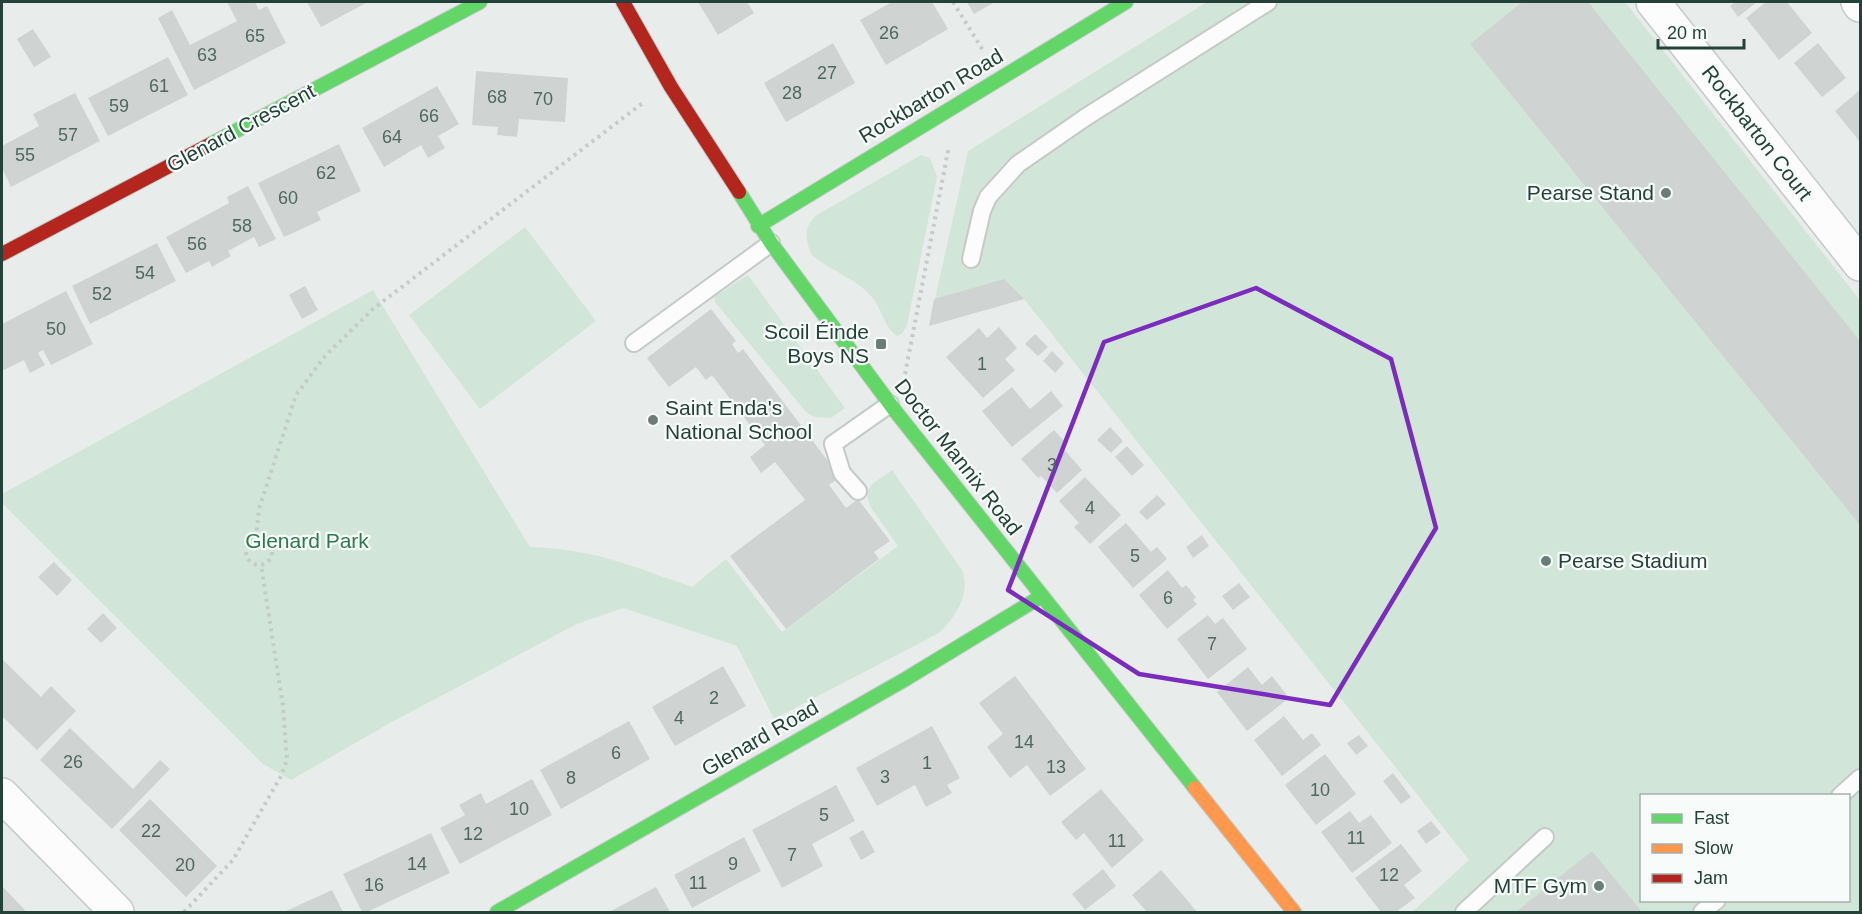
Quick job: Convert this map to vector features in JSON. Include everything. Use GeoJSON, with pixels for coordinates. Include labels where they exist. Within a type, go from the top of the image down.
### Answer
{"type":"FeatureCollection","features":[{"type":"Feature","properties":{"kind":"street","name":"Glenard Crescent"},"geometry":{"type":"LineString","coordinates":[[2,254],[480,2]]}},
{"type":"Feature","properties":{"kind":"street","name":"Doctor Mannix Road"},"geometry":{"type":"LineString","coordinates":[[623,2],[671,87],[758,226],[890,404],[1294,912]]}},
{"type":"Feature","properties":{"kind":"street","name":"Rockbarton Road"},"geometry":{"type":"LineString","coordinates":[[758,226],[1126,2]]}},
{"type":"Feature","properties":{"kind":"street","name":"Rockbarton Court"},"geometry":{"type":"LineString","coordinates":[[1653,2],[1860,264]]}},
{"type":"Feature","properties":{"kind":"street","name":"Glenard Road"},"geometry":{"type":"LineString","coordinates":[[497,912],[904,680],[1042,596]]}},
{"type":"Feature","properties":{"kind":"street"},"geometry":{"type":"LineString","coordinates":[[2,795],[117,912]]}},
{"type":"Feature","properties":{"kind":"lane"},"geometry":{"type":"LineString","coordinates":[[971,260],[982,211],[988,197],[1018,164],[1086,117],[1268,2]]}},
{"type":"Feature","properties":{"kind":"lane"},"geometry":{"type":"LineString","coordinates":[[634,343],[771,243]]}},
{"type":"Feature","properties":{"kind":"lane"},"geometry":{"type":"LineString","coordinates":[[858,491],[842,473],[833,444],[890,404]]}},
{"type":"Feature","properties":{"kind":"lane"},"geometry":{"type":"LineString","coordinates":[[1841,794],[1860,778]]}},
{"type":"Feature","properties":{"kind":"lane"},"geometry":{"type":"LineString","coordinates":[[1464,912],[1545,837]]}},
{"type":"Feature","properties":{"kind":"lane"},"geometry":{"type":"LineString","coordinates":[[1702,912],[1714,902]]}},
{"type":"Feature","properties":{"kind":"path"},"geometry":{"type":"LineString","coordinates":[[953,2],[1000,79]]}},
{"type":"Feature","properties":{"kind":"path"},"geometry":{"type":"LineString","coordinates":[[256,538],[259,509],[297,395],[325,356],[373,309],[641,104],[671,87]]}},
{"type":"Feature","properties":{"kind":"path"},"geometry":{"type":"LineString","coordinates":[[904,378],[945,181],[950,141],[948,110]]}},
{"type":"Feature","properties":{"kind":"path"},"geometry":{"type":"LineString","coordinates":[[256,538],[268,542],[272,547],[270,558],[261,565],[250,562],[245,551],[251,540],[256,538]]}},
{"type":"Feature","properties":{"kind":"path"},"geometry":{"type":"LineString","coordinates":[[184,912],[233,860],[287,760],[283,706],[261,565]]}},
{"type":"Feature","properties":{"kind":"highlighted area"},"geometry":{"type":"Polygon","coordinates":[[[1256,288],[1391,359],[1436,528],[1330,705],[1139,674],[1008,590],[1104,342],[1256,288]]]}},
{"type":"Feature","properties":{"kind":"green space","name":"Pearse Stadium"},"geometry":{"type":"Polygon","coordinates":[[[1207,2],[1625,2],[1860,300],[1860,912],[1412,912],[1469,860],[1024,299],[929,326],[968,151],[1207,2]]]}},
{"type":"Feature","properties":{"kind":"green space"},"geometry":{"type":"Polygon","coordinates":[[[921,155],[930,158],[937,177],[907,325],[903,333],[898,336],[890,330],[875,301],[866,290],[812,255],[808,244],[807,229],[817,215],[921,155]]]}},
{"type":"Feature","properties":{"kind":"green space"},"geometry":{"type":"Polygon","coordinates":[[[525,227],[596,321],[480,409],[409,315],[525,227]]]}},
{"type":"Feature","properties":{"kind":"green space"},"geometry":{"type":"Polygon","coordinates":[[[748,275],[845,408],[831,418],[814,417],[806,412],[715,302],[714,297],[748,275]]]}},
{"type":"Feature","properties":{"kind":"green space","name":"Glenard Park"},"geometry":{"type":"Polygon","coordinates":[[[373,290],[530,547],[553,548],[594,555],[692,587],[726,559],[782,632],[898,546],[871,508],[866,494],[872,484],[892,470],[962,570],[965,587],[956,612],[939,633],[774,719],[737,646],[623,608],[577,624],[390,723],[291,780],[263,764],[2,503],[2,494],[373,290]]]}},
{"type":"Feature","properties":{"kind":"building"},"geometry":{"type":"Polygon","coordinates":[[[227,2],[255,2],[259,10],[267,6],[286,43],[194,90],[158,18],[172,10],[190,45],[237,21],[227,2]]]}},
{"type":"Feature","properties":{"kind":"building"},"geometry":{"type":"Polygon","coordinates":[[[307,2],[368,2],[321,27],[307,2]]]}},
{"type":"Feature","properties":{"kind":"building"},"geometry":{"type":"Polygon","coordinates":[[[698,2],[747,2],[754,13],[718,35],[698,2]]]}},
{"type":"Feature","properties":{"kind":"building"},"geometry":{"type":"Polygon","coordinates":[[[892,2],[932,2],[948,29],[886,65],[860,20],[892,2]]]}},
{"type":"Feature","properties":{"kind":"building"},"geometry":{"type":"Polygon","coordinates":[[[967,2],[995,2],[974,14],[967,2]]]}},
{"type":"Feature","properties":{"kind":"building","name":"Pearse Stand"},"geometry":{"type":"Polygon","coordinates":[[[1522,2],[1588,2],[1860,341],[1860,525],[1470,44],[1522,2]]]}},
{"type":"Feature","properties":{"kind":"building"},"geometry":{"type":"Polygon","coordinates":[[[1735,2],[1757,2],[1738,17],[1730,6],[1735,2]]]}},
{"type":"Feature","properties":{"kind":"building"},"geometry":{"type":"Polygon","coordinates":[[[1766,2],[1787,2],[1812,33],[1779,60],[1746,18],[1766,2]]]}},
{"type":"Feature","properties":{"kind":"building"},"geometry":{"type":"Polygon","coordinates":[[[33,29],[51,57],[34,67],[17,39],[33,29]]]}},
{"type":"Feature","properties":{"kind":"building"},"geometry":{"type":"Polygon","coordinates":[[[833,43],[855,83],[786,122],[764,83],[833,43]]]}},
{"type":"Feature","properties":{"kind":"building"},"geometry":{"type":"Polygon","coordinates":[[[1818,43],[1846,78],[1822,97],[1794,63],[1818,43]]]}},
{"type":"Feature","properties":{"kind":"building"},"geometry":{"type":"Polygon","coordinates":[[[168,57],[188,95],[108,136],[88,98],[168,57]]]}},
{"type":"Feature","properties":{"kind":"building"},"geometry":{"type":"Polygon","coordinates":[[[476,71],[568,78],[565,122],[519,119],[517,137],[497,135],[498,127],[472,125],[476,71]]]}},
{"type":"Feature","properties":{"kind":"building"},"geometry":{"type":"Polygon","coordinates":[[[437,86],[459,124],[438,136],[445,148],[428,158],[421,145],[384,167],[362,128],[437,86]]]}},
{"type":"Feature","properties":{"kind":"building"},"geometry":{"type":"Polygon","coordinates":[[[1860,90],[1860,142],[1835,111],[1860,90]]]}},
{"type":"Feature","properties":{"kind":"building"},"geometry":{"type":"Polygon","coordinates":[[[75,93],[100,141],[11,187],[2,168],[2,146],[39,126],[33,114],[75,93]]]}},
{"type":"Feature","properties":{"kind":"building"},"geometry":{"type":"Polygon","coordinates":[[[339,144],[361,191],[317,212],[321,220],[284,237],[258,183],[339,144]]]}},
{"type":"Feature","properties":{"kind":"building"},"geometry":{"type":"Polygon","coordinates":[[[248,186],[276,239],[259,247],[254,237],[228,251],[231,256],[212,267],[209,261],[186,273],[166,237],[229,203],[227,197],[248,186]]]}},
{"type":"Feature","properties":{"kind":"building"},"geometry":{"type":"Polygon","coordinates":[[[157,243],[176,281],[90,324],[72,286],[157,243]]]}},
{"type":"Feature","properties":{"kind":"building"},"geometry":{"type":"Polygon","coordinates":[[[1004,279],[1024,299],[929,326],[934,299],[1004,279]]]}},
{"type":"Feature","properties":{"kind":"building"},"geometry":{"type":"Polygon","coordinates":[[[305,286],[318,310],[302,319],[289,295],[305,286]]]}},
{"type":"Feature","properties":{"kind":"building"},"geometry":{"type":"Polygon","coordinates":[[[66,291],[93,344],[51,365],[43,350],[38,353],[45,365],[30,373],[24,360],[2,371],[2,324],[66,291]]]}},
{"type":"Feature","properties":{"kind":"building"},"geometry":{"type":"Polygon","coordinates":[[[711,309],[736,341],[732,344],[738,353],[743,349],[840,477],[829,485],[846,508],[858,499],[890,541],[874,552],[879,559],[786,629],[730,556],[805,500],[775,462],[761,473],[750,457],[765,445],[712,375],[706,380],[696,367],[669,387],[647,358],[711,309]]]}},
{"type":"Feature","properties":{"kind":"building"},"geometry":{"type":"Polygon","coordinates":[[[999,327],[1017,348],[1005,359],[1015,370],[983,398],[946,357],[979,328],[987,338],[999,327]]]}},
{"type":"Feature","properties":{"kind":"building"},"geometry":{"type":"Polygon","coordinates":[[[1035,334],[1048,347],[1038,356],[1025,344],[1035,334]]]}},
{"type":"Feature","properties":{"kind":"building"},"geometry":{"type":"Polygon","coordinates":[[[1052,351],[1064,363],[1055,373],[1043,361],[1052,351]]]}},
{"type":"Feature","properties":{"kind":"building"},"geometry":{"type":"Polygon","coordinates":[[[1012,387],[1030,409],[1051,391],[1063,406],[1012,447],[982,411],[1012,387]]]}},
{"type":"Feature","properties":{"kind":"building"},"geometry":{"type":"Polygon","coordinates":[[[1110,427],[1123,441],[1111,453],[1097,440],[1110,427]]]}},
{"type":"Feature","properties":{"kind":"building"},"geometry":{"type":"Polygon","coordinates":[[[1054,430],[1066,443],[1062,447],[1082,470],[1057,493],[1041,476],[1038,478],[1021,459],[1054,430]]]}},
{"type":"Feature","properties":{"kind":"building"},"geometry":{"type":"Polygon","coordinates":[[[1127,446],[1144,465],[1132,476],[1115,457],[1127,446]]]}},
{"type":"Feature","properties":{"kind":"building"},"geometry":{"type":"Polygon","coordinates":[[[1085,477],[1121,515],[1090,544],[1074,527],[1079,523],[1059,501],[1085,477]]]}},
{"type":"Feature","properties":{"kind":"building"},"geometry":{"type":"Polygon","coordinates":[[[1157,495],[1166,504],[1147,520],[1139,512],[1157,495]]]}},
{"type":"Feature","properties":{"kind":"building"},"geometry":{"type":"Polygon","coordinates":[[[1126,523],[1151,552],[1157,547],[1167,559],[1133,588],[1098,547],[1126,523]]]}},
{"type":"Feature","properties":{"kind":"building"},"geometry":{"type":"Polygon","coordinates":[[[1202,535],[1209,546],[1193,558],[1186,547],[1202,535]]]}},
{"type":"Feature","properties":{"kind":"building"},"geometry":{"type":"Polygon","coordinates":[[[54,562],[72,580],[57,596],[38,577],[54,562]]]}},
{"type":"Feature","properties":{"kind":"building"},"geometry":{"type":"Polygon","coordinates":[[[1168,570],[1182,588],[1186,585],[1196,597],[1193,600],[1197,604],[1167,629],[1139,595],[1168,570]]]}},
{"type":"Feature","properties":{"kind":"building"},"geometry":{"type":"Polygon","coordinates":[[[1239,583],[1250,597],[1233,610],[1222,596],[1239,583]]]}},
{"type":"Feature","properties":{"kind":"building"},"geometry":{"type":"Polygon","coordinates":[[[103,613],[117,628],[101,643],[87,629],[103,613]]]}},
{"type":"Feature","properties":{"kind":"building"},"geometry":{"type":"Polygon","coordinates":[[[1208,615],[1215,624],[1223,618],[1247,649],[1208,679],[1177,639],[1208,615]]]}},
{"type":"Feature","properties":{"kind":"building"},"geometry":{"type":"Polygon","coordinates":[[[2,659],[41,697],[51,686],[76,711],[37,750],[2,716],[2,659]]]}},
{"type":"Feature","properties":{"kind":"building"},"geometry":{"type":"Polygon","coordinates":[[[723,666],[746,706],[675,746],[652,707],[723,666]]]}},
{"type":"Feature","properties":{"kind":"building"},"geometry":{"type":"Polygon","coordinates":[[[1248,667],[1262,685],[1272,676],[1289,698],[1247,731],[1217,692],[1248,667]]]}},
{"type":"Feature","properties":{"kind":"building"},"geometry":{"type":"Polygon","coordinates":[[[1015,676],[1086,769],[1050,796],[1027,765],[1010,778],[987,747],[1003,734],[979,703],[1015,676]]]}},
{"type":"Feature","properties":{"kind":"building"},"geometry":{"type":"Polygon","coordinates":[[[1284,716],[1303,740],[1312,733],[1321,745],[1282,776],[1254,740],[1284,716]]]}},
{"type":"Feature","properties":{"kind":"building"},"geometry":{"type":"Polygon","coordinates":[[[629,721],[650,759],[561,809],[540,770],[629,721]]]}},
{"type":"Feature","properties":{"kind":"building"},"geometry":{"type":"Polygon","coordinates":[[[932,726],[960,778],[947,785],[952,793],[926,807],[915,785],[877,806],[856,768],[932,726]]]}},
{"type":"Feature","properties":{"kind":"building"},"geometry":{"type":"Polygon","coordinates":[[[70,728],[133,789],[160,760],[170,769],[112,829],[40,760],[70,728]]]}},
{"type":"Feature","properties":{"kind":"building"},"geometry":{"type":"Polygon","coordinates":[[[1359,735],[1368,746],[1356,755],[1347,743],[1359,735]]]}},
{"type":"Feature","properties":{"kind":"building"},"geometry":{"type":"Polygon","coordinates":[[[1325,754],[1356,794],[1316,825],[1285,785],[1325,754]]]}},
{"type":"Feature","properties":{"kind":"building"},"geometry":{"type":"Polygon","coordinates":[[[1393,773],[1411,797],[1401,804],[1383,781],[1393,773]]]}},
{"type":"Feature","properties":{"kind":"building"},"geometry":{"type":"Polygon","coordinates":[[[532,779],[552,815],[460,864],[440,828],[465,815],[459,805],[481,793],[486,804],[532,779]]]}},
{"type":"Feature","properties":{"kind":"building"},"geometry":{"type":"Polygon","coordinates":[[[836,785],[855,821],[812,844],[823,866],[782,888],[752,830],[836,785]]]}},
{"type":"Feature","properties":{"kind":"building"},"geometry":{"type":"Polygon","coordinates":[[[1101,789],[1144,840],[1112,868],[1084,833],[1076,840],[1061,822],[1101,789]]]}},
{"type":"Feature","properties":{"kind":"building"},"geometry":{"type":"Polygon","coordinates":[[[150,799],[217,866],[186,897],[119,830],[150,799]]]}},
{"type":"Feature","properties":{"kind":"building"},"geometry":{"type":"Polygon","coordinates":[[[1350,811],[1359,823],[1371,815],[1392,843],[1352,873],[1321,832],[1350,811]]]}},
{"type":"Feature","properties":{"kind":"building"},"geometry":{"type":"Polygon","coordinates":[[[1431,821],[1441,833],[1426,844],[1417,831],[1431,821]]]}},
{"type":"Feature","properties":{"kind":"building"},"geometry":{"type":"Polygon","coordinates":[[[863,830],[875,852],[861,860],[849,838],[863,830]]]}},
{"type":"Feature","properties":{"kind":"building"},"geometry":{"type":"Polygon","coordinates":[[[431,833],[450,873],[367,912],[362,912],[343,874],[431,833]]]}},
{"type":"Feature","properties":{"kind":"building"},"geometry":{"type":"Polygon","coordinates":[[[744,837],[761,871],[692,908],[674,875],[744,837]]]}},
{"type":"Feature","properties":{"kind":"building"},"geometry":{"type":"Polygon","coordinates":[[[1401,844],[1422,871],[1404,885],[1415,898],[1396,912],[1381,912],[1355,878],[1401,844]]]}},
{"type":"Feature","properties":{"kind":"building"},"geometry":{"type":"Polygon","coordinates":[[[1592,851],[1642,912],[1516,912],[1592,851]]]}},
{"type":"Feature","properties":{"kind":"building"},"geometry":{"type":"Polygon","coordinates":[[[1103,869],[1116,886],[1085,910],[1072,894],[1103,869]]]}},
{"type":"Feature","properties":{"kind":"building"},"geometry":{"type":"Polygon","coordinates":[[[1161,870],[1197,912],[1147,912],[1132,895],[1161,870]]]}},
{"type":"Feature","properties":{"kind":"building"},"geometry":{"type":"Polygon","coordinates":[[[2,886],[25,910],[2,912],[2,886]]]}},
{"type":"Feature","properties":{"kind":"building"},"geometry":{"type":"Polygon","coordinates":[[[656,887],[670,912],[609,912],[656,887]]]}},
{"type":"Feature","properties":{"kind":"building"},"geometry":{"type":"Polygon","coordinates":[[[332,890],[343,912],[284,912],[332,890]]]}},
{"type":"Feature","properties":{"kind":"traffic: fast"},"geometry":{"type":"LineString","coordinates":[[211,144],[480,2]]}},
{"type":"Feature","properties":{"kind":"traffic: fast"},"geometry":{"type":"LineString","coordinates":[[758,226],[1126,2]]}},
{"type":"Feature","properties":{"kind":"traffic: fast"},"geometry":{"type":"LineString","coordinates":[[739,192],[771,243],[896,412],[1195,788]]}},
{"type":"Feature","properties":{"kind":"traffic: fast"},"geometry":{"type":"LineString","coordinates":[[497,912],[904,680],[1042,596]]}},
{"type":"Feature","properties":{"kind":"traffic: slow"},"geometry":{"type":"LineString","coordinates":[[1195,788],[1294,912]]}},
{"type":"Feature","properties":{"kind":"traffic: jam"},"geometry":{"type":"LineString","coordinates":[[623,2],[671,87],[739,192]]}},
{"type":"Feature","properties":{"kind":"traffic: jam"},"geometry":{"type":"LineString","coordinates":[[2,254],[211,144]]}},
{"type":"Feature","properties":{"kind":"place","name":"Pearse Stand"},"geometry":{"type":"Point","coordinates":[1666,193]}},
{"type":"Feature","properties":{"kind":"place","name":"Scoil Éinde Boys NS"},"geometry":{"type":"Point","coordinates":[881,344]}},
{"type":"Feature","properties":{"kind":"place","name":"Saint Enda's National School"},"geometry":{"type":"Point","coordinates":[653,420]}},
{"type":"Feature","properties":{"kind":"place","name":"Pearse Stadium"},"geometry":{"type":"Point","coordinates":[1546,561]}},
{"type":"Feature","properties":{"kind":"place","name":"MTF Gym"},"geometry":{"type":"Point","coordinates":[1599,886]}}]}
